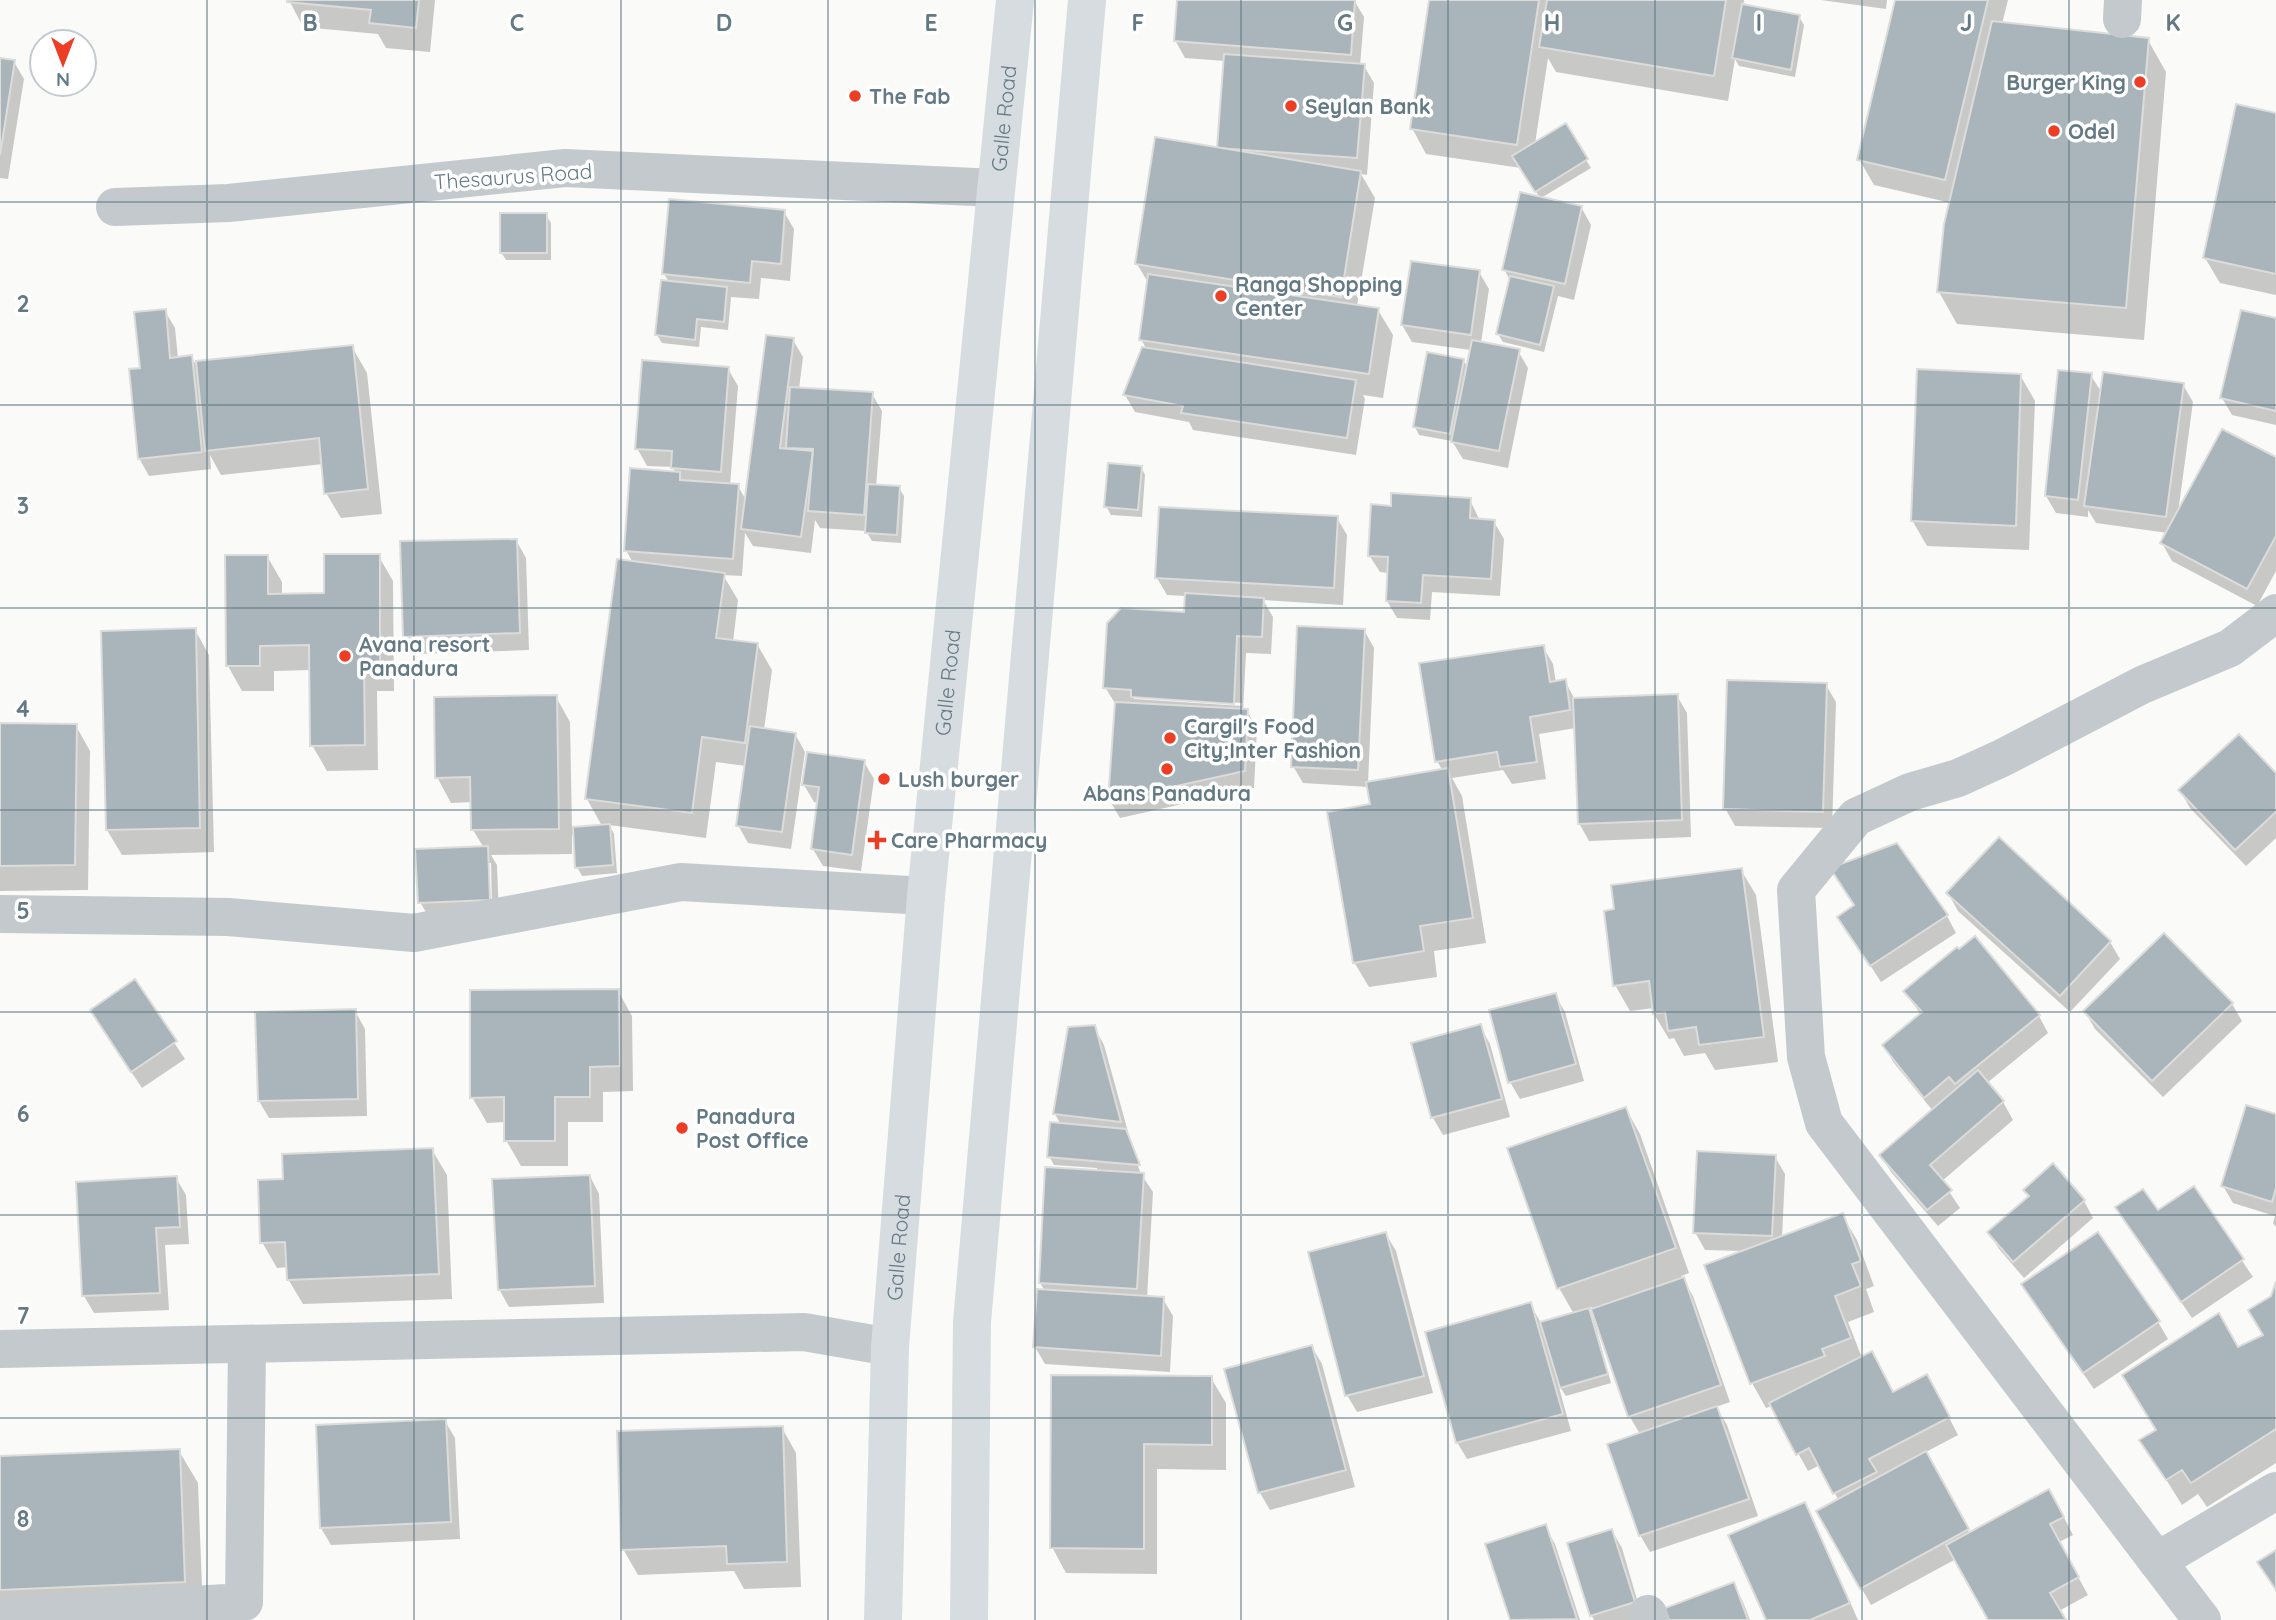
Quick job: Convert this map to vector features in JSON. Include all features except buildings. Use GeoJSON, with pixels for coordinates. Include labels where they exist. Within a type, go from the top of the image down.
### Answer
{"type":"FeatureCollection","features":[{"type":"Feature","properties":{"kind":"highway","name":"Galle Road"},"geometry":{"type":"LineString","coordinates":[[883,1620],[891,1347],[926,896],[1015,0]]}},
{"type":"Feature","properties":{"kind":"highway"},"geometry":{"type":"LineString","coordinates":[[969,1620],[972,1322],[1087,0]]}},
{"type":"Feature","properties":{"kind":"street","name":"Thesaurus Road"},"geometry":{"type":"LineString","coordinates":[[115,207],[229,203],[565,168],[996,188]]}},
{"type":"Feature","properties":{"kind":"street"},"geometry":{"type":"LineString","coordinates":[[2202,1620],[1824,1123],[1806,1057],[1796,890],[1856,817],[1910,792],[1958,778],[2003,758],[2142,685],[2230,648],[2276,612]]}},
{"type":"Feature","properties":{"kind":"street"},"geometry":{"type":"LineString","coordinates":[[0,914],[228,917],[414,933],[681,882],[926,896]]}},
{"type":"Feature","properties":{"kind":"street"},"geometry":{"type":"LineString","coordinates":[[0,1349],[804,1332],[891,1347]]}},
{"type":"Feature","properties":{"kind":"street"},"geometry":{"type":"LineString","coordinates":[[10,1620],[15,1615],[244,1602],[247,1344]]}},
{"type":"Feature","properties":{"kind":"street"},"geometry":{"type":"LineString","coordinates":[[2157,1561],[2276,1491]]}},
{"type":"Feature","properties":{"kind":"place","name":"Burger King"},"geometry":{"type":"Point","coordinates":[2140,82]}},
{"type":"Feature","properties":{"kind":"place","name":"The Fab"},"geometry":{"type":"Point","coordinates":[855,96]}},
{"type":"Feature","properties":{"kind":"place","name":"Seylan Bank"},"geometry":{"type":"Point","coordinates":[1291,106]}},
{"type":"Feature","properties":{"kind":"place","name":"Odel"},"geometry":{"type":"Point","coordinates":[2054,131]}},
{"type":"Feature","properties":{"kind":"place","name":"Ranga Shopping Center"},"geometry":{"type":"Point","coordinates":[1221,296]}},
{"type":"Feature","properties":{"kind":"place","name":"Avana resort Panadura"},"geometry":{"type":"Point","coordinates":[345,656]}},
{"type":"Feature","properties":{"kind":"place","name":"Cargil's Food City;Inter Fashion"},"geometry":{"type":"Point","coordinates":[1170,738]}},
{"type":"Feature","properties":{"kind":"place","name":"Abans Panadura"},"geometry":{"type":"Point","coordinates":[1167,769]}},
{"type":"Feature","properties":{"kind":"place","name":"Lush burger"},"geometry":{"type":"Point","coordinates":[884,779]}},
{"type":"Feature","properties":{"kind":"place","name":"Care Pharmacy"},"geometry":{"type":"Point","coordinates":[877,840]}},
{"type":"Feature","properties":{"kind":"place","name":"Panadura Post Office"},"geometry":{"type":"Point","coordinates":[682,1128]}}]}
